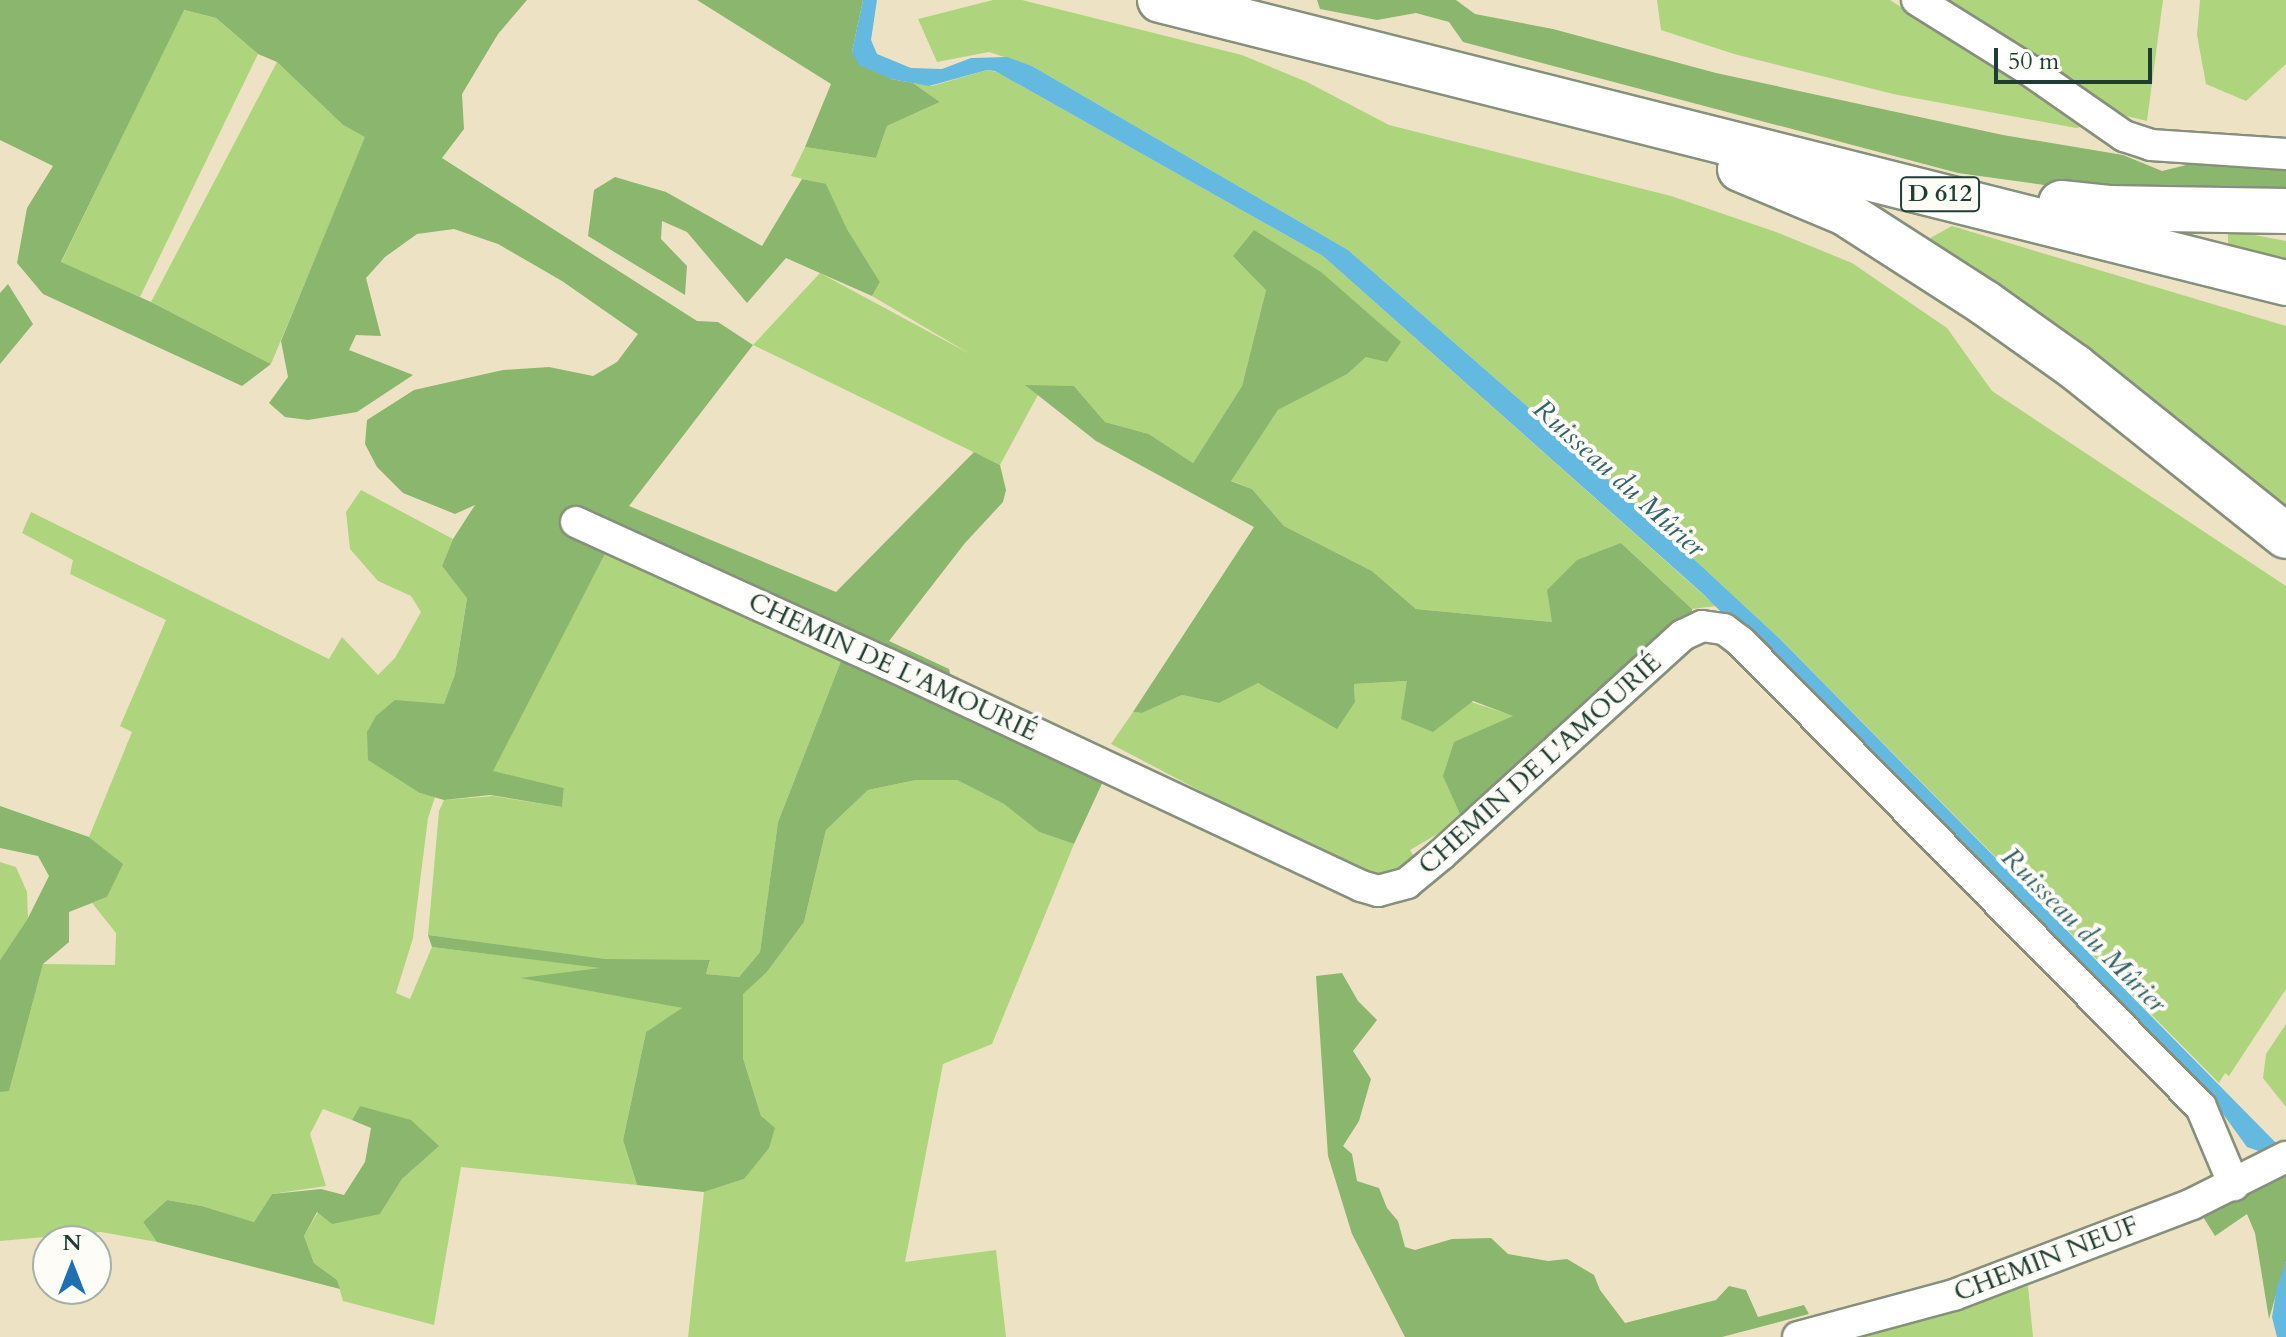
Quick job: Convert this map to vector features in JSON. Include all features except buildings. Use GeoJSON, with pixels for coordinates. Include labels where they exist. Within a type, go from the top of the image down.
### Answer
{"type":"FeatureCollection","features":[{"type":"Feature","properties":{"kind":"highway","name":"D 612"},"geometry":{"type":"LineString","coordinates":[[1160,0],[2286,283]]}},
{"type":"Feature","properties":{"kind":"highway","name":"D 612"},"geometry":{"type":"LineString","coordinates":[[1441,71],[1775,181],[1845,213],[1973,295],[2075,367],[2286,536]]}},
{"type":"Feature","properties":{"kind":"highway","name":"D 612"},"geometry":{"type":"LineString","coordinates":[[1593,107],[2033,200],[2109,208],[2286,211]]}},
{"type":"Feature","properties":{"kind":"street"},"geometry":{"type":"LineString","coordinates":[[1917,0],[2029,70],[2124,136],[2151,145],[2286,154]]}},
{"type":"Feature","properties":{"kind":"street","name":"CHEMIN DE L'AMOURIÉ"},"geometry":{"type":"LineString","coordinates":[[576,522],[888,664],[1361,886],[1378,891],[1407,883],[1441,855],[1683,635],[1702,626],[1724,629],[1775,675],[2201,1107],[2234,1185]]}},
{"type":"Feature","properties":{"kind":"street","name":"CHEMIN NEUF"},"geometry":{"type":"LineString","coordinates":[[1798,1337],[1954,1295],[2234,1185],[2280,1160]]}},
{"type":"Feature","properties":{"kind":"green space"},"geometry":{"type":"Polygon","coordinates":[[[0,0],[527,0],[498,34],[462,94],[464,129],[442,158],[697,321],[718,322],[753,345],[629,506],[836,592],[974,452],[1000,465],[1006,490],[1003,502],[965,543],[889,641],[949,669],[957,703],[1106,775],[1074,844],[1039,832],[1004,804],[957,780],[916,780],[868,790],[826,830],[804,922],[767,972],[743,994],[743,1058],[761,1116],[775,1128],[769,1148],[744,1179],[704,1192],[637,1185],[623,1140],[646,1032],[682,1008],[520,978],[600,968],[432,947],[428,935],[605,959],[710,960],[706,974],[739,977],[760,952],[778,822],[841,661],[605,554],[493,771],[564,788],[562,807],[490,795],[444,800],[420,793],[368,760],[367,732],[376,716],[395,700],[444,704],[455,674],[467,598],[442,566],[453,539],[475,505],[455,514],[403,493],[377,467],[365,444],[367,420],[414,390],[503,370],[549,367],[593,376],[617,362],[638,334],[562,281],[498,244],[454,229],[417,234],[385,257],[366,278],[381,336],[356,335],[349,350],[413,375],[357,412],[308,420],[285,417],[269,403],[288,377],[281,341],[365,137],[343,125],[277,62],[258,54],[216,18],[184,10],[61,262],[151,302],[271,364],[242,386],[43,294],[17,263],[27,208],[53,166],[0,140],[0,0]]]}},
{"type":"Feature","properties":{"kind":"green space"},"geometry":{"type":"Polygon","coordinates":[[[697,0],[863,0],[852,52],[891,79],[913,83],[940,102],[887,126],[876,158],[805,147],[831,84],[697,0]]]}},
{"type":"Feature","properties":{"kind":"green space"},"geometry":{"type":"Polygon","coordinates":[[[993,0],[1022,0],[1242,55],[1307,82],[1389,125],[1671,196],[1776,232],[1852,263],[1947,328],[1992,391],[2286,586],[2286,989],[2229,1076],[2225,1073],[2219,1083],[1780,639],[1559,434],[1348,250],[1032,66],[989,52],[937,62],[918,19],[993,0]]]}},
{"type":"Feature","properties":{"kind":"green space"},"geometry":{"type":"Polygon","coordinates":[[[1317,0],[1456,0],[1475,14],[1553,29],[1716,73],[2003,135],[2123,155],[2162,171],[2219,157],[2286,162],[2286,192],[2051,186],[1958,173],[1463,42],[1449,22],[1416,13],[1377,20],[1320,9],[1317,0]]]}},
{"type":"Feature","properties":{"kind":"green space"},"geometry":{"type":"Polygon","coordinates":[[[1657,0],[1890,0],[2086,126],[2076,128],[1893,94],[1734,54],[1661,30],[1657,0]]]}},
{"type":"Feature","properties":{"kind":"green space"},"geometry":{"type":"Polygon","coordinates":[[[1947,0],[2163,0],[2147,121],[2126,116],[1947,0]]]}},
{"type":"Feature","properties":{"kind":"green space"},"geometry":{"type":"Polygon","coordinates":[[[2200,0],[2286,0],[2286,64],[2246,101],[2206,84],[2197,35],[2200,0]]]}},
{"type":"Feature","properties":{"kind":"green space"},"geometry":{"type":"Polygon","coordinates":[[[183,10],[216,18],[258,54],[140,297],[61,263],[183,10]]]}},
{"type":"Feature","properties":{"kind":"green space"},"geometry":{"type":"Polygon","coordinates":[[[277,62],[343,125],[366,137],[271,364],[151,302],[277,62]]]}},
{"type":"Feature","properties":{"kind":"green space"},"geometry":{"type":"Polygon","coordinates":[[[987,70],[997,72],[1323,256],[1716,606],[1692,609],[1621,543],[1553,622],[1416,609],[1372,571],[1284,526],[1252,489],[1230,480],[1278,410],[1346,374],[1366,357],[1266,290],[1242,386],[1193,463],[1149,434],[1105,422],[1074,386],[1027,386],[1039,393],[1000,465],[753,345],[820,273],[970,354],[872,296],[880,282],[847,229],[826,185],[791,176],[805,147],[876,158],[887,126],[940,102],[913,83],[932,86],[987,70]]]}},
{"type":"Feature","properties":{"kind":"green space"},"geometry":{"type":"Polygon","coordinates":[[[615,177],[666,192],[762,246],[802,179],[826,184],[847,229],[880,282],[872,296],[786,258],[747,303],[687,232],[662,221],[661,239],[687,266],[685,295],[588,236],[594,190],[615,177]]]}},
{"type":"Feature","properties":{"kind":"green space"},"geometry":{"type":"Polygon","coordinates":[[[1952,226],[2286,326],[2286,507],[1951,261],[1930,238],[1952,226]]]}},
{"type":"Feature","properties":{"kind":"green space"},"geometry":{"type":"Polygon","coordinates":[[[1254,230],[1321,272],[1401,342],[1387,362],[1366,357],[1347,374],[1278,410],[1231,481],[1252,489],[1284,526],[1372,571],[1416,609],[1552,622],[1547,590],[1577,560],[1621,543],[1692,609],[1693,619],[1464,823],[1443,776],[1454,742],[1513,716],[1473,701],[1433,732],[1401,719],[1407,681],[1354,684],[1355,702],[1337,729],[1258,683],[1219,703],[1182,695],[1142,713],[1133,712],[1254,527],[1096,441],[1025,385],[1074,386],[1105,422],[1149,434],[1193,463],[1242,386],[1266,290],[1233,256],[1254,230]]]}},
{"type":"Feature","properties":{"kind":"green space"},"geometry":{"type":"Polygon","coordinates":[[[2228,230],[2286,241],[2286,263],[2228,248],[2228,230]]]}},
{"type":"Feature","properties":{"kind":"green space"},"geometry":{"type":"Polygon","coordinates":[[[8,284],[33,324],[0,364],[0,293],[8,284]]]}},
{"type":"Feature","properties":{"kind":"green space"},"geometry":{"type":"Polygon","coordinates":[[[361,490],[453,539],[442,566],[467,597],[455,674],[444,705],[424,703],[420,793],[435,797],[428,818],[413,938],[396,993],[410,999],[432,947],[604,968],[523,978],[683,1008],[646,1032],[623,1140],[637,1185],[461,1167],[434,1325],[343,1301],[337,1280],[314,1263],[304,1236],[318,1212],[380,1214],[402,1179],[438,1146],[360,1106],[352,1120],[323,1109],[310,1134],[326,1186],[272,1194],[254,1222],[202,1206],[167,1200],[143,1222],[157,1242],[112,1234],[112,1225],[32,1225],[32,1238],[0,1241],[0,1092],[9,1090],[43,964],[115,965],[116,933],[92,903],[107,897],[122,864],[89,837],[132,732],[120,726],[166,620],[70,574],[73,560],[22,533],[31,512],[329,659],[342,637],[378,675],[395,658],[421,612],[411,596],[378,581],[350,549],[346,512],[361,490]]]}},
{"type":"Feature","properties":{"kind":"green space"},"geometry":{"type":"Polygon","coordinates":[[[605,554],[841,661],[778,822],[760,952],[739,977],[706,974],[710,961],[610,960],[428,935],[439,811],[444,800],[493,796],[562,807],[564,788],[492,771],[605,554]]]}},
{"type":"Feature","properties":{"kind":"green space"},"geometry":{"type":"Polygon","coordinates":[[[1407,681],[1514,716],[1464,823],[1449,838],[1441,832],[1410,850],[1418,863],[1385,881],[1359,874],[1111,744],[1133,712],[1142,713],[1182,695],[1219,703],[1257,683],[1355,702],[1354,684],[1407,681]]]}},
{"type":"Feature","properties":{"kind":"green space"},"geometry":{"type":"Polygon","coordinates":[[[916,780],[957,780],[1004,804],[1039,832],[1074,844],[992,1044],[943,1064],[905,1262],[996,1250],[1006,1337],[688,1337],[704,1192],[744,1179],[761,1116],[743,1058],[743,993],[767,972],[804,922],[826,830],[868,790],[916,780]]]}},
{"type":"Feature","properties":{"kind":"green space"},"geometry":{"type":"Polygon","coordinates":[[[0,806],[89,837],[123,864],[107,897],[69,912],[69,942],[43,964],[9,1091],[0,1092],[0,960],[28,918],[49,876],[38,856],[0,848],[0,806]]]}},
{"type":"Feature","properties":{"kind":"green space"},"geometry":{"type":"Polygon","coordinates":[[[0,862],[16,867],[27,892],[28,918],[0,960],[0,862]]]}},
{"type":"Feature","properties":{"kind":"green space"},"geometry":{"type":"Polygon","coordinates":[[[1342,973],[1358,1001],[1377,1020],[1353,1051],[1371,1079],[1359,1121],[1343,1146],[1352,1154],[1357,1181],[1379,1188],[1387,1208],[1398,1221],[1405,1247],[1415,1250],[1452,1239],[1491,1238],[1508,1254],[1548,1261],[1567,1259],[1594,1275],[1600,1290],[1625,1323],[1716,1300],[1729,1286],[1746,1290],[1758,1317],[1804,1305],[1809,1314],[1722,1337],[1405,1337],[1352,1234],[1328,1156],[1316,976],[1342,973]]]}},
{"type":"Feature","properties":{"kind":"green space"},"geometry":{"type":"Polygon","coordinates":[[[2286,1024],[2286,1107],[2263,1078],[2266,1054],[2286,1024]]]}},
{"type":"Feature","properties":{"kind":"green space"},"geometry":{"type":"Polygon","coordinates":[[[360,1106],[411,1120],[439,1146],[402,1179],[380,1214],[332,1224],[317,1212],[304,1236],[314,1263],[337,1280],[340,1289],[157,1242],[143,1222],[167,1200],[202,1206],[254,1222],[272,1194],[321,1189],[344,1195],[365,1162],[371,1128],[352,1120],[360,1106]]]}},
{"type":"Feature","properties":{"kind":"green space"},"geometry":{"type":"Polygon","coordinates":[[[2286,1173],[2286,1261],[2269,1319],[2255,1233],[2247,1214],[2215,1236],[2200,1212],[2286,1173]]]}},
{"type":"Feature","properties":{"kind":"green space"},"geometry":{"type":"Polygon","coordinates":[[[2028,1286],[2033,1337],[1851,1337],[2028,1286]]]}},
{"type":"Feature","properties":{"kind":"water"},"geometry":{"type":"Polygon","coordinates":[[[863,0],[877,0],[871,40],[877,54],[911,68],[942,69],[971,58],[1007,57],[1032,66],[1348,250],[1559,434],[1780,639],[2279,1146],[2267,1154],[2247,1147],[2215,1103],[1702,593],[1323,256],[995,71],[987,70],[929,86],[891,79],[859,65],[852,52],[863,0]]]}},
{"type":"Feature","properties":{"kind":"water"},"geometry":{"type":"Polygon","coordinates":[[[2286,1261],[2286,1337],[2277,1337],[2272,1317],[2277,1287],[2286,1261]]]}},
{"type":"Feature","properties":{"kind":"water label","name":"Ruisseau du Mûrier"},"geometry":{"type":"Point","coordinates":[1619,478]}},
{"type":"Feature","properties":{"kind":"water label","name":"Ruisseau du Mûrier"},"geometry":{"type":"Point","coordinates":[2084,930]}}]}
